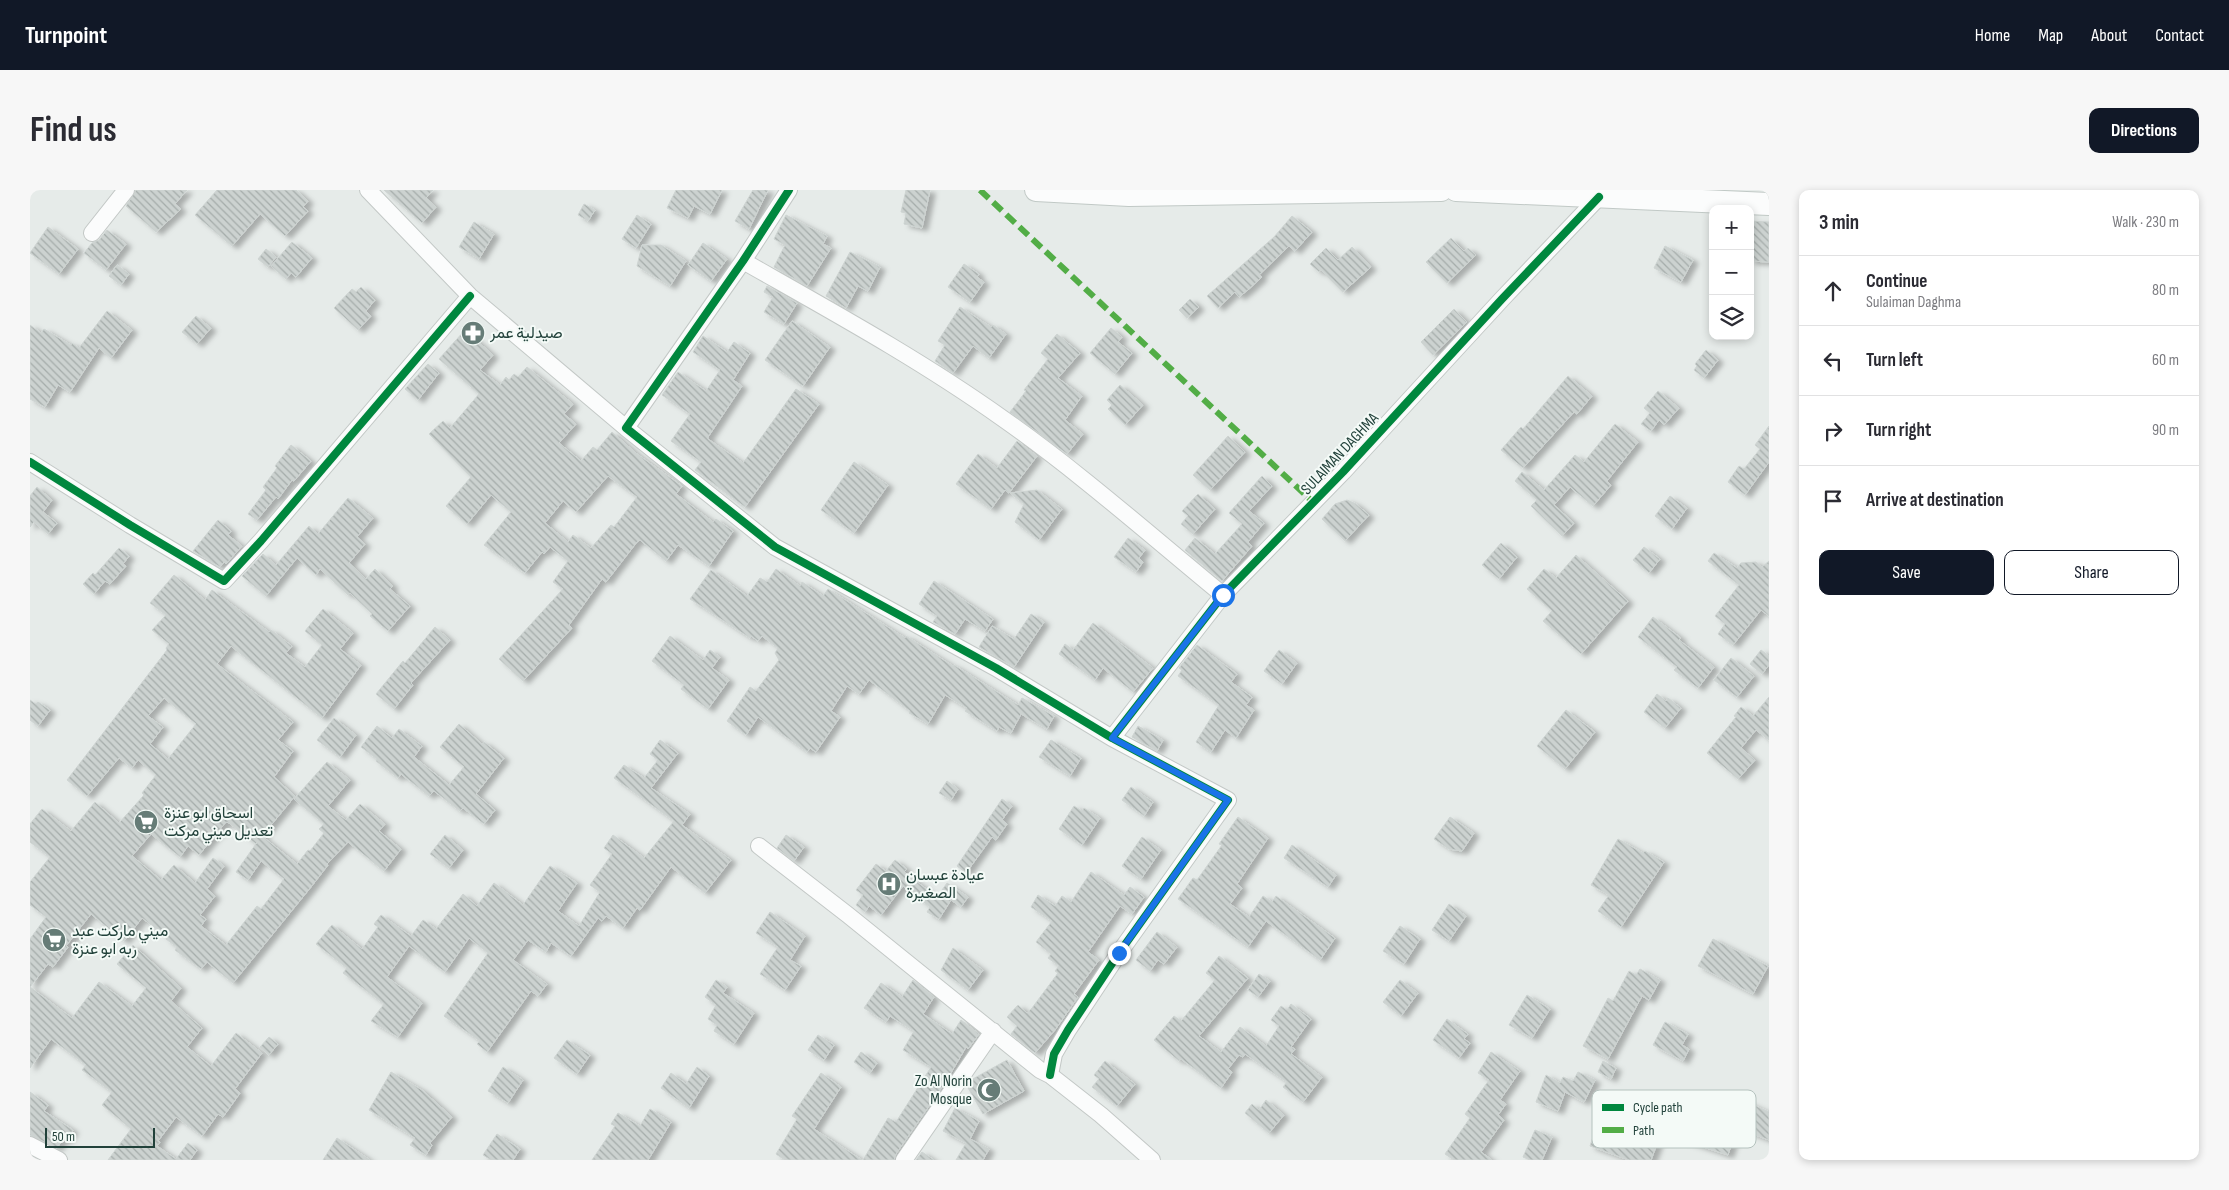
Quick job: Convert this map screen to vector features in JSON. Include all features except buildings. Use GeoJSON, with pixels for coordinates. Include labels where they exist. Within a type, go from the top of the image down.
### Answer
{"type":"FeatureCollection","features":[{"type":"Feature","properties":{"kind":"street"},"geometry":{"type":"LineString","coordinates":[[92,233],[126,190]]}},
{"type":"Feature","properties":{"kind":"street"},"geometry":{"type":"LineString","coordinates":[[368,190],[470,296],[626,428],[775,547],[996,668],[1112,738],[1228,800],[1119,953],[1068,1030],[1054,1054],[1050,1075]]}},
{"type":"Feature","properties":{"kind":"street"},"geometry":{"type":"LineString","coordinates":[[626,428],[743,261],[789,190]]}},
{"type":"Feature","properties":{"kind":"street"},"geometry":{"type":"LineString","coordinates":[[1036,190],[1129,195],[1441,190]]}},
{"type":"Feature","properties":{"kind":"street"},"geometry":{"type":"LineString","coordinates":[[1456,190],[1599,197],[1687,195],[1694,199],[1769,204]]}},
{"type":"Feature","properties":{"kind":"street"},"geometry":{"type":"LineString","coordinates":[[1726,190],[1769,192]]}},
{"type":"Feature","properties":{"kind":"street","name":"SULAIMAN DAGHMA"},"geometry":{"type":"LineString","coordinates":[[1112,738],[1223,595],[1337,478],[1599,197]]}},
{"type":"Feature","properties":{"kind":"street"},"geometry":{"type":"LineString","coordinates":[[743,261],[934,372],[1003,418],[1095,490],[1223,595]]}},
{"type":"Feature","properties":{"kind":"street"},"geometry":{"type":"LineString","coordinates":[[30,462],[224,581],[268,533],[470,296]]}},
{"type":"Feature","properties":{"kind":"street"},"geometry":{"type":"LineString","coordinates":[[759,846],[848,914],[1040,1070],[1050,1075],[1101,1115],[1152,1160]]}},
{"type":"Feature","properties":{"kind":"street"},"geometry":{"type":"LineString","coordinates":[[904,1160],[993,1031]]}},
{"type":"Feature","properties":{"kind":"street"},"geometry":{"type":"LineString","coordinates":[[30,1145],[59,1160]]}},
{"type":"Feature","properties":{"kind":"marked path"},"geometry":{"type":"LineString","coordinates":[[980,190],[1314,503]]}},
{"type":"Feature","properties":{"kind":"cycle path"},"geometry":{"type":"LineString","coordinates":[[789,190],[743,261],[626,428],[775,547],[996,668],[1112,738],[1228,800],[1119,953],[1068,1030],[1054,1054],[1050,1075]]}},
{"type":"Feature","properties":{"kind":"cycle path"},"geometry":{"type":"LineString","coordinates":[[1112,738],[1223,595],[1343,472],[1599,197]]}},
{"type":"Feature","properties":{"kind":"cycle path"},"geometry":{"type":"LineString","coordinates":[[30,462],[224,581],[261,541],[470,296]]}},
{"type":"Feature","properties":{"kind":"place","name":"صيدلية عمر"},"geometry":{"type":"Point","coordinates":[473,333]}},
{"type":"Feature","properties":{"kind":"place","name":"اسحاق ابو عنزة تعديل ميني مركت"},"geometry":{"type":"Point","coordinates":[146,822]}},
{"type":"Feature","properties":{"kind":"place","name":"عيادة عبسان الصغيرة"},"geometry":{"type":"Point","coordinates":[889,884]}},
{"type":"Feature","properties":{"kind":"place","name":"ميني ماركت عبد ربه ابو عنزة"},"geometry":{"type":"Point","coordinates":[54,940]}},
{"type":"Feature","properties":{"kind":"place","name":"Zo Al Norin Mosque"},"geometry":{"type":"Point","coordinates":[989,1090]}},
{"type":"Feature","properties":{"kind":"route"},"geometry":{"type":"LineString","coordinates":[[1119,953],[1228,800],[1112,738],[1223,595]]}}]}
